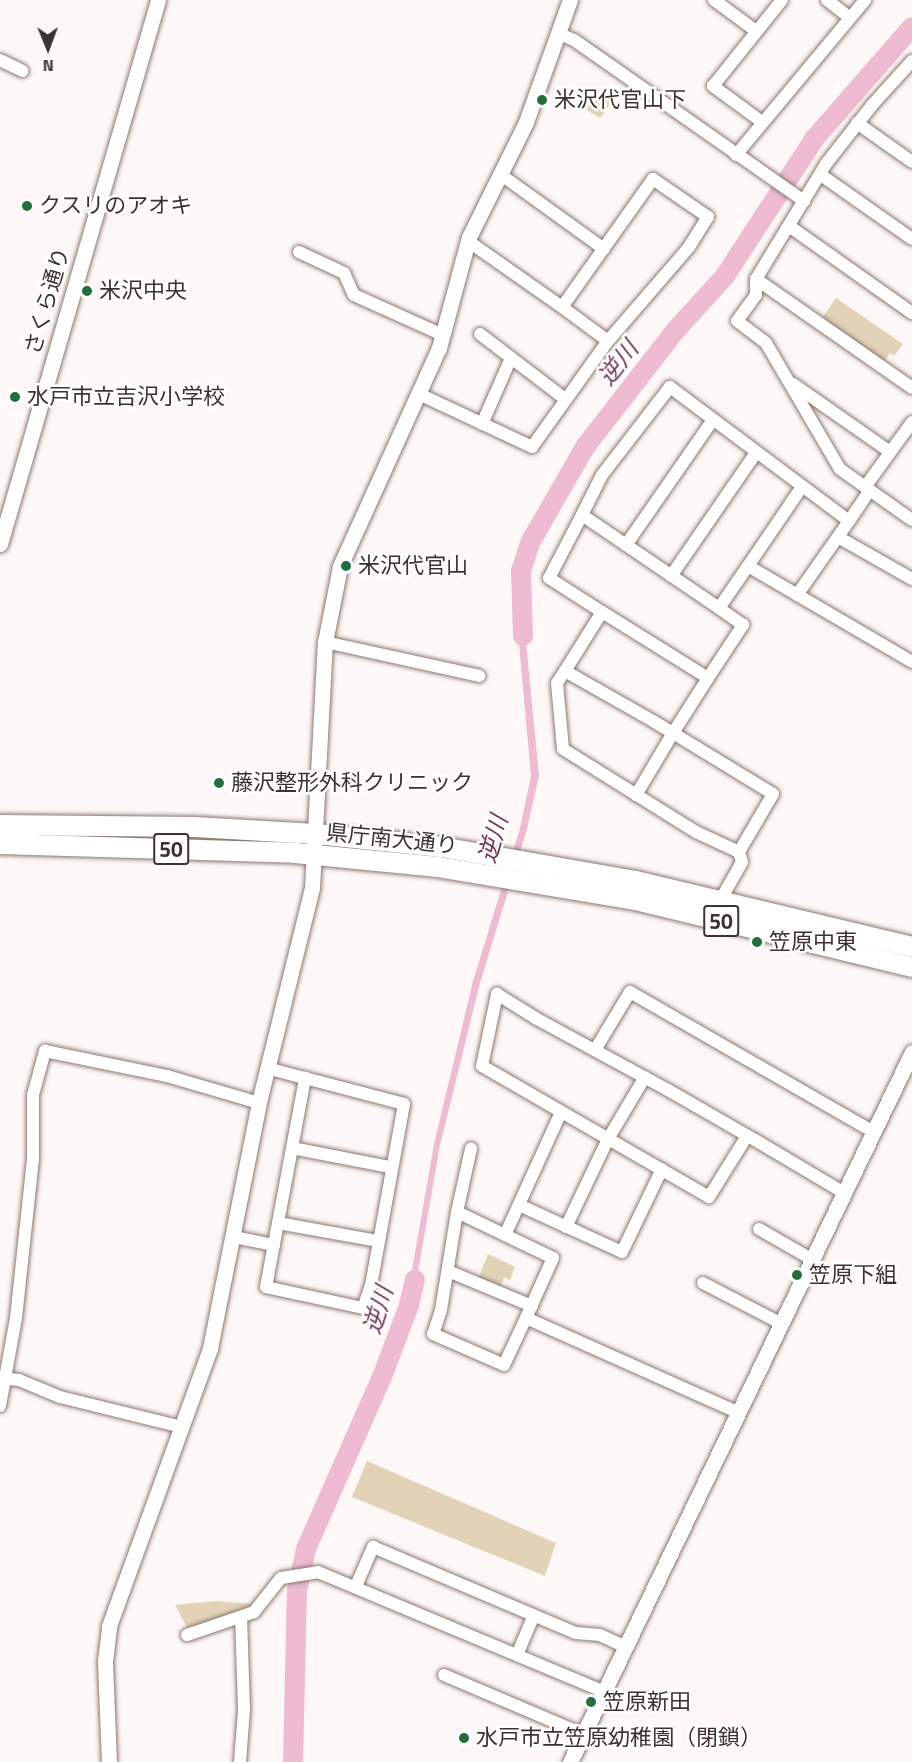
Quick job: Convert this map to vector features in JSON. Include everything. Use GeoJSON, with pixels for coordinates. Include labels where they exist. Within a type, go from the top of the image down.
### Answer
{"type":"FeatureCollection","features":[{"type":"Feature","properties":{"kind":"main road","name":"県庁南大通り"},"geometry":{"type":"LineString","coordinates":[[0,825],[195,827],[316,834],[500,856],[529,871],[635,900],[912,967]]}},
{"type":"Feature","properties":{"kind":"main road","name":"県庁南大通り"},"geometry":{"type":"LineString","coordinates":[[0,844],[316,854],[492,875],[529,871],[720,901],[912,947]]}},
{"type":"Feature","properties":{"kind":"street","name":"さくら通り"},"geometry":{"type":"LineString","coordinates":[[0,544],[6,501],[158,0]]}},
{"type":"Feature","properties":{"kind":"street"},"geometry":{"type":"LineString","coordinates":[[110,1762],[105,1661],[109,1626],[210,1348],[259,1103],[307,913],[316,854],[325,642],[346,548],[419,394],[443,335],[468,241],[526,122],[570,0]]}},
{"type":"Feature","properties":{"kind":"street"},"geometry":{"type":"LineString","coordinates":[[714,0],[756,31]]}},
{"type":"Feature","properties":{"kind":"street"},"geometry":{"type":"LineString","coordinates":[[762,122],[713,86],[782,0]]}},
{"type":"Feature","properties":{"kind":"street"},"geometry":{"type":"LineString","coordinates":[[827,0],[849,17]]}},
{"type":"Feature","properties":{"kind":"street"},"geometry":{"type":"LineString","coordinates":[[736,155],[865,0]]}},
{"type":"Feature","properties":{"kind":"street"},"geometry":{"type":"LineString","coordinates":[[558,33],[574,40],[800,198]]}},
{"type":"Feature","properties":{"kind":"street"},"geometry":{"type":"LineString","coordinates":[[0,60],[23,71]]}},
{"type":"Feature","properties":{"kind":"street"},"geometry":{"type":"LineString","coordinates":[[912,61],[907,75],[857,123],[821,175],[800,198],[789,226],[756,279],[756,295],[737,321],[766,343],[840,469],[912,520]]}},
{"type":"Feature","properties":{"kind":"street"},"geometry":{"type":"LineString","coordinates":[[857,123],[912,162]]}},
{"type":"Feature","properties":{"kind":"street"},"geometry":{"type":"LineString","coordinates":[[500,174],[604,249]]}},
{"type":"Feature","properties":{"kind":"street"},"geometry":{"type":"LineString","coordinates":[[821,175],[912,239]]}},
{"type":"Feature","properties":{"kind":"street"},"geometry":{"type":"LineString","coordinates":[[419,394],[532,447],[608,341],[689,247],[708,217],[653,179],[562,307]]}},
{"type":"Feature","properties":{"kind":"street"},"geometry":{"type":"LineString","coordinates":[[789,226],[912,313]]}},
{"type":"Feature","properties":{"kind":"street"},"geometry":{"type":"LineString","coordinates":[[468,241],[608,341]]}},
{"type":"Feature","properties":{"kind":"street"},"geometry":{"type":"LineString","coordinates":[[298,252],[344,273],[354,295],[443,335]]}},
{"type":"Feature","properties":{"kind":"street"},"geometry":{"type":"LineString","coordinates":[[756,279],[912,388]]}},
{"type":"Feature","properties":{"kind":"street"},"geometry":{"type":"LineString","coordinates":[[480,334],[565,399]]}},
{"type":"Feature","properties":{"kind":"street"},"geometry":{"type":"LineString","coordinates":[[482,424],[511,358]]}},
{"type":"Feature","properties":{"kind":"street"},"geometry":{"type":"LineString","coordinates":[[788,381],[890,452]]}},
{"type":"Feature","properties":{"kind":"street"},"geometry":{"type":"LineString","coordinates":[[708,678],[549,578],[602,475],[670,387],[801,488],[849,521]]}},
{"type":"Feature","properties":{"kind":"street"},"geometry":{"type":"LineString","coordinates":[[626,545],[713,420]]}},
{"type":"Feature","properties":{"kind":"street"},"geometry":{"type":"LineString","coordinates":[[796,595],[849,521],[890,452],[912,422]]}},
{"type":"Feature","properties":{"kind":"street"},"geometry":{"type":"LineString","coordinates":[[671,576],[756,453]]}},
{"type":"Feature","properties":{"kind":"street"},"geometry":{"type":"LineString","coordinates":[[718,609],[801,488]]}},
{"type":"Feature","properties":{"kind":"street"},"geometry":{"type":"LineString","coordinates":[[582,515],[743,625],[636,795]]}},
{"type":"Feature","properties":{"kind":"street"},"geometry":{"type":"LineString","coordinates":[[838,537],[912,579]]}},
{"type":"Feature","properties":{"kind":"street"},"geometry":{"type":"LineString","coordinates":[[748,566],[912,662]]}},
{"type":"Feature","properties":{"kind":"street"},"geometry":{"type":"LineString","coordinates":[[602,612],[558,683],[563,749],[696,832],[739,852]]}},
{"type":"Feature","properties":{"kind":"street"},"geometry":{"type":"LineString","coordinates":[[325,642],[479,676]]}},
{"type":"Feature","properties":{"kind":"street"},"geometry":{"type":"LineString","coordinates":[[566,671],[773,794],[739,852],[742,862],[720,901]]}},
{"type":"Feature","properties":{"kind":"street"},"geometry":{"type":"LineString","coordinates":[[595,1050],[630,992],[875,1133]]}},
{"type":"Feature","properties":{"kind":"street"},"geometry":{"type":"LineString","coordinates":[[747,1136],[709,1197],[482,1066],[497,994],[645,1077],[747,1136],[846,1194]]}},
{"type":"Feature","properties":{"kind":"street"},"geometry":{"type":"LineString","coordinates":[[0,1406],[3,1378],[16,1318],[33,1160],[33,1095],[45,1051],[167,1077],[259,1103]]}},
{"type":"Feature","properties":{"kind":"street"},"geometry":{"type":"LineString","coordinates":[[570,1762],[846,1194],[912,1052]]}},
{"type":"Feature","properties":{"kind":"street"},"geometry":{"type":"LineString","coordinates":[[267,1068],[404,1104],[363,1308],[266,1287],[305,1078]]}},
{"type":"Feature","properties":{"kind":"street"},"geometry":{"type":"LineString","coordinates":[[566,1227],[608,1139],[645,1077]]}},
{"type":"Feature","properties":{"kind":"street"},"geometry":{"type":"LineString","coordinates":[[505,1235],[561,1112]]}},
{"type":"Feature","properties":{"kind":"street"},"geometry":{"type":"LineString","coordinates":[[292,1149],[390,1167]]}},
{"type":"Feature","properties":{"kind":"street"},"geometry":{"type":"LineString","coordinates":[[457,1212],[553,1258],[504,1365],[433,1334],[448,1271],[457,1212],[471,1149]]}},
{"type":"Feature","properties":{"kind":"street"},"geometry":{"type":"LineString","coordinates":[[519,1205],[622,1252],[662,1169]]}},
{"type":"Feature","properties":{"kind":"street"},"geometry":{"type":"LineString","coordinates":[[278,1223],[378,1241]]}},
{"type":"Feature","properties":{"kind":"street"},"geometry":{"type":"LineString","coordinates":[[759,1229],[813,1260]]}},
{"type":"Feature","properties":{"kind":"street"},"geometry":{"type":"LineString","coordinates":[[234,1237],[274,1245]]}},
{"type":"Feature","properties":{"kind":"street"},"geometry":{"type":"LineString","coordinates":[[448,1271],[532,1306]]}},
{"type":"Feature","properties":{"kind":"street"},"geometry":{"type":"LineString","coordinates":[[702,1283],[782,1324]]}},
{"type":"Feature","properties":{"kind":"street"},"geometry":{"type":"LineString","coordinates":[[526,1318],[739,1413]]}},
{"type":"Feature","properties":{"kind":"street"},"geometry":{"type":"LineString","coordinates":[[3,1378],[60,1397],[182,1427]]}},
{"type":"Feature","properties":{"kind":"street"},"geometry":{"type":"LineString","coordinates":[[356,1586],[373,1547],[576,1633],[600,1635],[626,1647]]}},
{"type":"Feature","properties":{"kind":"street"},"geometry":{"type":"LineString","coordinates":[[187,1635],[254,1612],[285,1577],[318,1572],[605,1692]]}},
{"type":"Feature","properties":{"kind":"street"},"geometry":{"type":"LineString","coordinates":[[517,1655],[534,1615]]}},
{"type":"Feature","properties":{"kind":"street"},"geometry":{"type":"LineString","coordinates":[[240,1762],[244,1686],[241,1617]]}},
{"type":"Feature","properties":{"kind":"street"},"geometry":{"type":"LineString","coordinates":[[444,1675],[583,1734]]}},
{"type":"Feature","properties":{"kind":"shaded area"},"geometry":{"type":"Polygon","coordinates":[[[608,89],[616,95],[600,118],[587,110],[592,98],[601,98],[608,89]]]}},
{"type":"Feature","properties":{"kind":"shaded area"},"geometry":{"type":"Polygon","coordinates":[[[836,298],[903,344],[894,356],[890,353],[882,364],[820,321],[836,298]]]}},
{"type":"Feature","properties":{"kind":"shaded area"},"geometry":{"type":"Polygon","coordinates":[[[516,611],[523,611],[539,776],[527,829],[480,983],[440,1145],[412,1306],[406,1304],[434,1144],[473,981],[520,828],[531,776],[516,611]]]}},
{"type":"Feature","properties":{"kind":"shaded area"},"geometry":{"type":"Polygon","coordinates":[[[488,1254],[515,1267],[510,1280],[504,1277],[500,1288],[478,1279],[488,1254]]]}},
{"type":"Feature","properties":{"kind":"shaded area"},"geometry":{"type":"Polygon","coordinates":[[[367,1461],[556,1543],[545,1576],[352,1497],[367,1461]]]}},
{"type":"Feature","properties":{"kind":"shaded area"},"geometry":{"type":"Polygon","coordinates":[[[216,1601],[254,1604],[189,1631],[175,1605],[216,1601]]]}},
{"type":"Feature","properties":{"kind":"waterway","name":"逆川"},"geometry":{"type":"LineString","coordinates":[[523,636],[521,571],[531,541],[585,447],[675,331],[725,276],[815,138],[912,27]]}},
{"type":"Feature","properties":{"kind":"waterway","name":"逆川"},"geometry":{"type":"LineString","coordinates":[[293,1762],[297,1591],[306,1549],[382,1377],[409,1305],[415,1280]]}},
{"type":"Feature","properties":{"kind":"place","name":"米沢代官山下"},"geometry":{"type":"Point","coordinates":[542,100]}},
{"type":"Feature","properties":{"kind":"place","name":"クスリのアオキ"},"geometry":{"type":"Point","coordinates":[27,206]}},
{"type":"Feature","properties":{"kind":"place","name":"米沢中央"},"geometry":{"type":"Point","coordinates":[87,291]}},
{"type":"Feature","properties":{"kind":"place","name":"水戸市立吉沢小学校"},"geometry":{"type":"Point","coordinates":[15,397]}},
{"type":"Feature","properties":{"kind":"place","name":"米沢代官山"},"geometry":{"type":"Point","coordinates":[346,566]}},
{"type":"Feature","properties":{"kind":"place","name":"藤沢整形外科クリニック"},"geometry":{"type":"Point","coordinates":[219,783]}},
{"type":"Feature","properties":{"kind":"place","name":"笠原中東"},"geometry":{"type":"Point","coordinates":[757,942]}},
{"type":"Feature","properties":{"kind":"place","name":"笠原下組"},"geometry":{"type":"Point","coordinates":[797,1275]}},
{"type":"Feature","properties":{"kind":"place","name":"笠原新田"},"geometry":{"type":"Point","coordinates":[591,1702]}},
{"type":"Feature","properties":{"kind":"place","name":"水戸市立笠原幼稚園（閉鎖）"},"geometry":{"type":"Point","coordinates":[464,1738]}}]}
